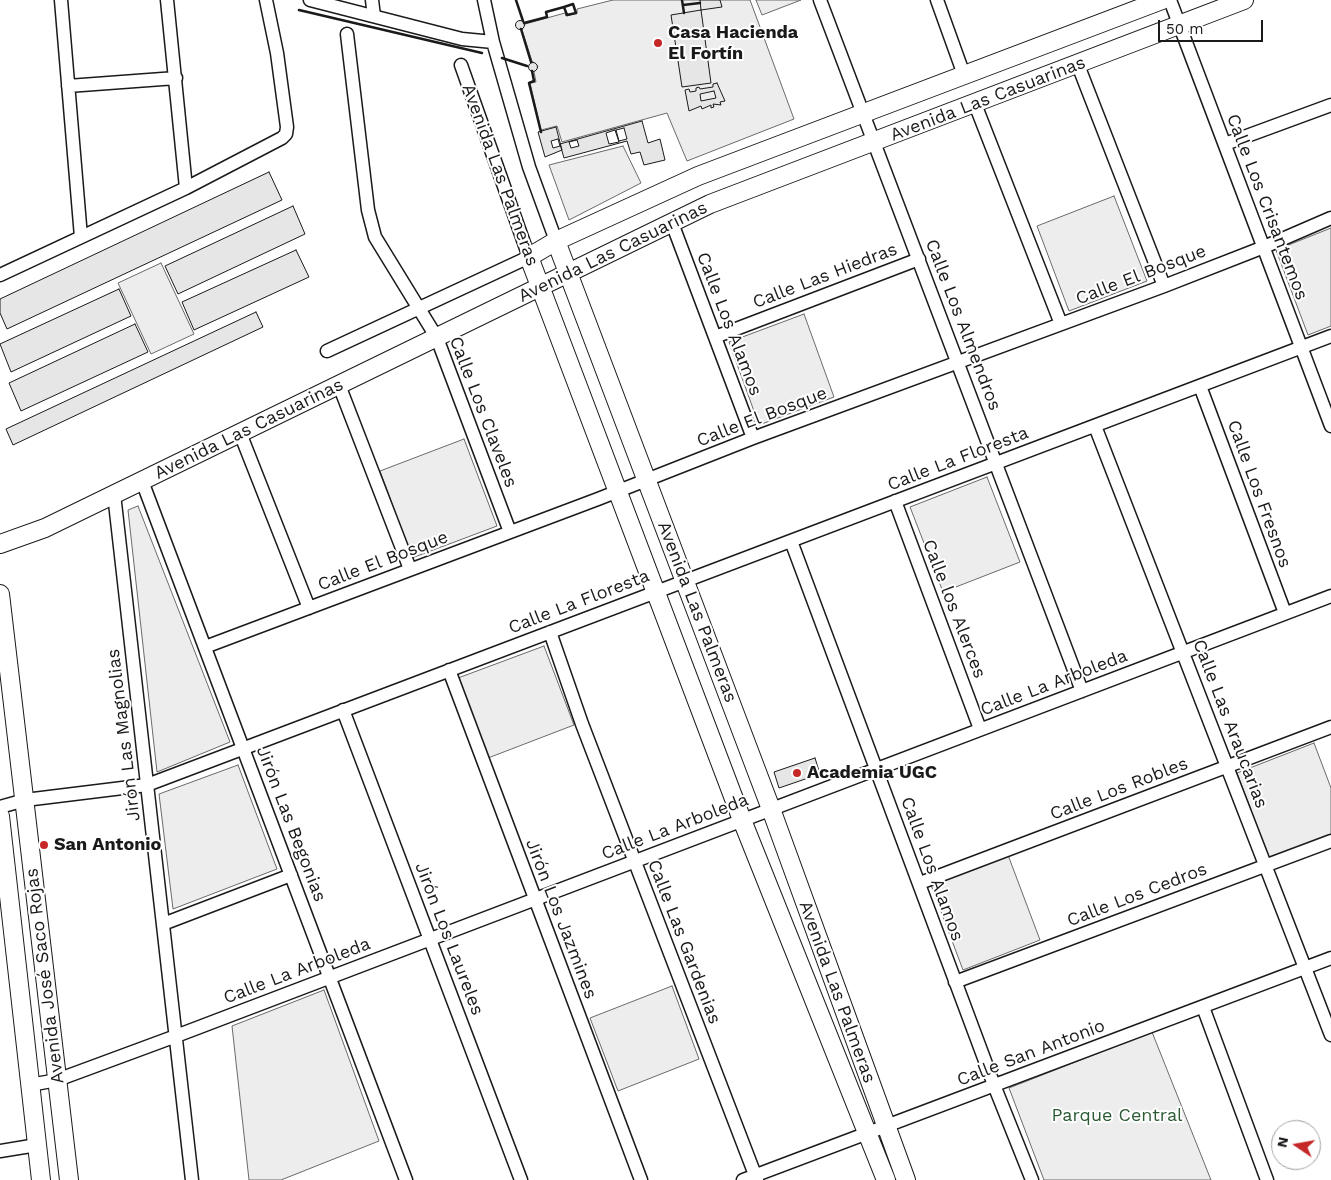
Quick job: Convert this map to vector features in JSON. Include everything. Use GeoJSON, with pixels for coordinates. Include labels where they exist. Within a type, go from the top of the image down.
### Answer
{"type":"FeatureCollection","features":[{"type":"Feature","properties":{"kind":"street"},"geometry":{"type":"LineString","coordinates":[[61,0],[81,237]]}},
{"type":"Feature","properties":{"kind":"street"},"geometry":{"type":"LineString","coordinates":[[167,0],[186,188]]}},
{"type":"Feature","properties":{"kind":"street"},"geometry":{"type":"LineString","coordinates":[[0,275],[186,188],[282,138],[286,134],[277,53],[266,0]]}},
{"type":"Feature","properties":{"kind":"street"},"geometry":{"type":"LineString","coordinates":[[310,0],[462,38],[493,42]]}},
{"type":"Feature","properties":{"kind":"street"},"geometry":{"type":"LineString","coordinates":[[372,0],[374,16]]}},
{"type":"Feature","properties":{"kind":"street","name":"Avenida Las Palmeras"},"geometry":{"type":"LineString","coordinates":[[484,0],[493,42],[528,167],[771,809],[906,1180]]}},
{"type":"Feature","properties":{"kind":"street","name":"Calle Los Almendros"},"geometry":{"type":"LineString","coordinates":[[820,0],[1082,691]]}},
{"type":"Feature","properties":{"kind":"street"},"geometry":{"type":"LineString","coordinates":[[937,0],[964,75]]}},
{"type":"Feature","properties":{"kind":"street","name":"Avenida Las Casuarinas"},"geometry":{"type":"LineString","coordinates":[[327,351],[417,307],[529,257],[556,241],[698,176],[1162,0]]}},
{"type":"Feature","properties":{"kind":"street","name":"Calle Los Crisantemos"},"geometry":{"type":"LineString","coordinates":[[1170,0],[1331,426]]}},
{"type":"Feature","properties":{"kind":"street","name":"Avenida Las Casuarinas"},"geometry":{"type":"LineString","coordinates":[[0,544],[45,528],[710,204],[1244,0]]}},
{"type":"Feature","properties":{"kind":"street","name":"Calle Los Claveles"},"geometry":{"type":"LineString","coordinates":[[347,34],[368,210],[375,237],[437,338],[510,532]]}},
{"type":"Feature","properties":{"kind":"street"},"geometry":{"type":"LineString","coordinates":[[1078,65],[1164,286]]}},
{"type":"Feature","properties":{"kind":"street","name":"Avenida Las Palmeras"},"geometry":{"type":"LineString","coordinates":[[461,66],[529,257],[742,820],[886,1180]]}},
{"type":"Feature","properties":{"kind":"street"},"geometry":{"type":"LineString","coordinates":[[68,86],[176,78]]}},
{"type":"Feature","properties":{"kind":"street"},"geometry":{"type":"LineString","coordinates":[[975,104],[1061,324]]}},
{"type":"Feature","properties":{"kind":"street"},"geometry":{"type":"LineString","coordinates":[[1224,144],[1331,105]]}},
{"type":"Feature","properties":{"kind":"street","name":"Calle El Bosque"},"geometry":{"type":"LineString","coordinates":[[205,647],[753,438],[1164,286],[1264,247],[1331,218]]}},
{"type":"Feature","properties":{"kind":"street","name":"Calle Los Alamos"},"geometry":{"type":"LineString","coordinates":[[672,223],[753,438]]}},
{"type":"Feature","properties":{"kind":"street","name":"Calle Las Hiedras"},"geometry":{"type":"LineString","coordinates":[[715,337],[919,259]]}},
{"type":"Feature","properties":{"kind":"street","name":"Calle La Floresta"},"geometry":{"type":"LineString","coordinates":[[0,808],[25,800],[147,784],[1331,336]]}},
{"type":"Feature","properties":{"kind":"street"},"geometry":{"type":"LineString","coordinates":[[339,385],[410,569]]}},
{"type":"Feature","properties":{"kind":"street","name":"Calle Los Fresnos"},"geometry":{"type":"LineString","coordinates":[[1200,386],[1285,613]]}},
{"type":"Feature","properties":{"kind":"street","name":"Calle Las Araucarias"},"geometry":{"type":"LineString","coordinates":[[1095,426],[1331,1035]]}},
{"type":"Feature","properties":{"kind":"street"},"geometry":{"type":"LineString","coordinates":[[240,433],[308,608]]}},
{"type":"Feature","properties":{"kind":"street","name":"Jirón Las Begonias"},"geometry":{"type":"LineString","coordinates":[[142,481],[406,1180]]}},
{"type":"Feature","properties":{"kind":"street","name":"Jirón Las Magnolias"},"geometry":{"type":"LineString","coordinates":[[114,494],[192,1180]]}},
{"type":"Feature","properties":{"kind":"street","name":"Calle los Alerces"},"geometry":{"type":"LineString","coordinates":[[895,501],[980,729]]}},
{"type":"Feature","properties":{"kind":"street","name":"Calle Los Alamos"},"geometry":{"type":"LineString","coordinates":[[791,540],[920,883],[955,982],[1032,1180]]}},
{"type":"Feature","properties":{"kind":"street","name":"Avenida José Saco Rojas"},"geometry":{"type":"LineString","coordinates":[[0,594],[69,1180]]}},
{"type":"Feature","properties":{"kind":"street","name":"Calle La Arboleda"},"geometry":{"type":"LineString","coordinates":[[30,1085],[57,1080],[176,1036],[1331,596]]}},
{"type":"Feature","properties":{"kind":"street","name":"Calle Las Gardenias"},"geometry":{"type":"LineString","coordinates":[[550,632],[582,724],[752,1178]]}},
{"type":"Feature","properties":{"kind":"street","name":"Jirón Los Jazmines"},"geometry":{"type":"LineString","coordinates":[[449,670],[640,1180]]}},
{"type":"Feature","properties":{"kind":"street","name":"Jirón Los Laureles"},"geometry":{"type":"LineString","coordinates":[[343,710],[521,1180]]}},
{"type":"Feature","properties":{"kind":"street","name":"Calle Los Robles"},"geometry":{"type":"LineString","coordinates":[[920,883],[1331,727]]}},
{"type":"Feature","properties":{"kind":"street","name":"Avenida José Saco Rojas"},"geometry":{"type":"LineString","coordinates":[[0,816],[41,1180]]}},
{"type":"Feature","properties":{"kind":"street","name":"Calle Los Cedros"},"geometry":{"type":"LineString","coordinates":[[955,982],[1331,841]]}},
{"type":"Feature","properties":{"kind":"street"},"geometry":{"type":"LineString","coordinates":[[163,924],[291,875]]}},
{"type":"Feature","properties":{"kind":"street","name":"Calle San Antonio"},"geometry":{"type":"LineString","coordinates":[[752,1178],[1331,958]]}},
{"type":"Feature","properties":{"kind":"street"},"geometry":{"type":"LineString","coordinates":[[1203,1007],[1267,1180]]}},
{"type":"Feature","properties":{"kind":"street"},"geometry":{"type":"LineString","coordinates":[[0,1151],[37,1145]]}},
{"type":"Feature","properties":{"kind":"shaded area"},"geometry":{"type":"Polygon","coordinates":[[[613,0],[750,0],[794,119],[687,161],[667,113],[562,142],[557,126],[541,130],[530,83],[536,82],[534,72],[538,66],[532,61],[522,30],[525,24],[565,13],[566,16],[577,13],[577,9],[613,0]]]}},
{"type":"Feature","properties":{"kind":"shaded area"},"geometry":{"type":"Polygon","coordinates":[[[756,0],[801,0],[762,15],[756,0]]]}},
{"type":"Feature","properties":{"kind":"shaded area"},"geometry":{"type":"Polygon","coordinates":[[[623,146],[641,183],[569,220],[549,165],[623,146]]]}},
{"type":"Feature","properties":{"kind":"shaded area"},"geometry":{"type":"Polygon","coordinates":[[[1114,196],[1147,281],[1069,311],[1037,226],[1114,196]]]}},
{"type":"Feature","properties":{"kind":"shaded area"},"geometry":{"type":"Polygon","coordinates":[[[1331,228],[1331,326],[1308,335],[1276,250],[1331,228]]]}},
{"type":"Feature","properties":{"kind":"shaded area"},"geometry":{"type":"Polygon","coordinates":[[[161,263],[194,334],[151,354],[118,283],[161,263]]]}},
{"type":"Feature","properties":{"kind":"shaded area"},"geometry":{"type":"Polygon","coordinates":[[[804,314],[834,397],[759,425],[729,342],[804,314]]]}},
{"type":"Feature","properties":{"kind":"shaded area"},"geometry":{"type":"Polygon","coordinates":[[[464,439],[497,526],[412,558],[380,471],[464,439]]]}},
{"type":"Feature","properties":{"kind":"shaded area"},"geometry":{"type":"Polygon","coordinates":[[[987,477],[1020,562],[943,592],[910,507],[987,477]]]}},
{"type":"Feature","properties":{"kind":"shaded area"},"geometry":{"type":"Polygon","coordinates":[[[138,506],[230,742],[157,772],[128,510],[138,506]]]}},
{"type":"Feature","properties":{"kind":"shaded area"},"geometry":{"type":"Polygon","coordinates":[[[544,646],[574,725],[488,758],[458,678],[544,646]]]}},
{"type":"Feature","properties":{"kind":"shaded area"},"geometry":{"type":"Polygon","coordinates":[[[1314,743],[1331,788],[1331,834],[1269,858],[1237,773],[1314,743]]]}},
{"type":"Feature","properties":{"kind":"shaded area"},"geometry":{"type":"Polygon","coordinates":[[[238,765],[277,869],[173,909],[159,794],[238,765]]]}},
{"type":"Feature","properties":{"kind":"shaded area"},"geometry":{"type":"Polygon","coordinates":[[[1008,855],[1040,940],[963,970],[931,885],[1008,855]]]}},
{"type":"Feature","properties":{"kind":"shaded area"},"geometry":{"type":"Polygon","coordinates":[[[672,986],[699,1059],[618,1091],[590,1018],[672,986]]]}},
{"type":"Feature","properties":{"kind":"shaded area"},"geometry":{"type":"Polygon","coordinates":[[[324,990],[379,1141],[281,1180],[249,1180],[232,1026],[324,990]]]}},
{"type":"Feature","properties":{"kind":"shaded area","name":"Parque Central"},"geometry":{"type":"Polygon","coordinates":[[[1152,1032],[1211,1180],[1044,1180],[1009,1088],[1152,1032]]]}},
{"type":"Feature","properties":{"kind":"building"},"geometry":{"type":"Polygon","coordinates":[[[700,0],[720,0],[722,7],[701,10],[700,0]]]}},
{"type":"Feature","properties":{"kind":"building"},"geometry":{"type":"Polygon","coordinates":[[[701,10],[711,83],[682,87],[671,15],[701,10]]]}},
{"type":"Feature","properties":{"kind":"building"},"geometry":{"type":"Polygon","coordinates":[[[520,21],[524,25],[520,29],[516,25],[520,21]]]}},
{"type":"Feature","properties":{"kind":"building"},"geometry":{"type":"Polygon","coordinates":[[[533,63],[537,67],[533,71],[529,67],[533,63]]]}},
{"type":"Feature","properties":{"kind":"building"},"geometry":{"type":"Polygon","coordinates":[[[717,83],[725,101],[720,102],[721,105],[713,104],[714,107],[711,108],[711,105],[702,109],[701,106],[689,111],[685,90],[689,89],[690,92],[696,91],[696,88],[699,87],[700,89],[713,87],[713,84],[717,83]],[[714,91],[700,94],[701,101],[716,98],[714,91]]]}},
{"type":"Feature","properties":{"kind":"building"},"geometry":{"type":"Polygon","coordinates":[[[642,121],[648,143],[660,139],[665,160],[644,165],[640,152],[631,154],[627,141],[564,158],[560,144],[642,121]],[[624,128],[616,130],[619,141],[627,139],[624,128]],[[615,130],[606,133],[609,144],[619,142],[615,130]],[[577,140],[569,142],[571,148],[579,146],[577,140]]]}},
{"type":"Feature","properties":{"kind":"building"},"geometry":{"type":"Polygon","coordinates":[[[556,127],[562,150],[545,157],[538,132],[556,127]],[[558,139],[551,141],[553,148],[560,146],[558,139]]]}},
{"type":"Feature","properties":{"kind":"building"},"geometry":{"type":"Polygon","coordinates":[[[269,172],[282,200],[7,329],[0,313],[0,299],[269,172]]]}},
{"type":"Feature","properties":{"kind":"building"},"geometry":{"type":"Polygon","coordinates":[[[293,206],[305,234],[178,294],[165,266],[293,206]]]}},
{"type":"Feature","properties":{"kind":"building"},"geometry":{"type":"Polygon","coordinates":[[[296,250],[309,277],[194,330],[182,302],[296,250]]]}},
{"type":"Feature","properties":{"kind":"building"},"geometry":{"type":"Polygon","coordinates":[[[119,289],[131,316],[11,372],[0,344],[119,289]]]}},
{"type":"Feature","properties":{"kind":"building"},"geometry":{"type":"Polygon","coordinates":[[[256,312],[263,327],[13,445],[6,429],[256,312]]]}},
{"type":"Feature","properties":{"kind":"building"},"geometry":{"type":"Polygon","coordinates":[[[135,324],[148,352],[21,411],[9,383],[135,324]]]}},
{"type":"Feature","properties":{"kind":"building","name":"Academia UGC"},"geometry":{"type":"Polygon","coordinates":[[[815,758],[820,774],[779,788],[774,772],[815,758]]]}},
{"type":"Feature","properties":{"kind":"wall"},"geometry":{"type":"LineString","coordinates":[[516,0],[523,21]]}},
{"type":"Feature","properties":{"kind":"wall"},"geometry":{"type":"LineString","coordinates":[[682,0],[684,13]]}},
{"type":"Feature","properties":{"kind":"wall"},"geometry":{"type":"LineString","coordinates":[[683,5],[700,3]]}},
{"type":"Feature","properties":{"kind":"wall"},"geometry":{"type":"LineString","coordinates":[[573,4],[576,13],[567,15],[564,7],[573,4]]}},
{"type":"Feature","properties":{"kind":"wall"},"geometry":{"type":"LineString","coordinates":[[524,23],[547,17],[546,12],[564,7]]}},
{"type":"Feature","properties":{"kind":"wall"},"geometry":{"type":"LineString","coordinates":[[299,10],[482,53]]}},
{"type":"Feature","properties":{"kind":"wall"},"geometry":{"type":"LineString","coordinates":[[521,29],[531,62]]}},
{"type":"Feature","properties":{"kind":"wall"},"geometry":{"type":"LineString","coordinates":[[502,58],[527,66]]}},
{"type":"Feature","properties":{"kind":"wall"},"geometry":{"type":"LineString","coordinates":[[532,71],[534,81],[529,83],[541,132]]}},
{"type":"Feature","properties":{"kind":"place","name":"Casa Hacienda El Fortín"},"geometry":{"type":"Point","coordinates":[658,43]}},
{"type":"Feature","properties":{"kind":"place","name":"Academia UGC"},"geometry":{"type":"Point","coordinates":[797,773]}},
{"type":"Feature","properties":{"kind":"place","name":"San Antonio"},"geometry":{"type":"Point","coordinates":[44,845]}}]}
